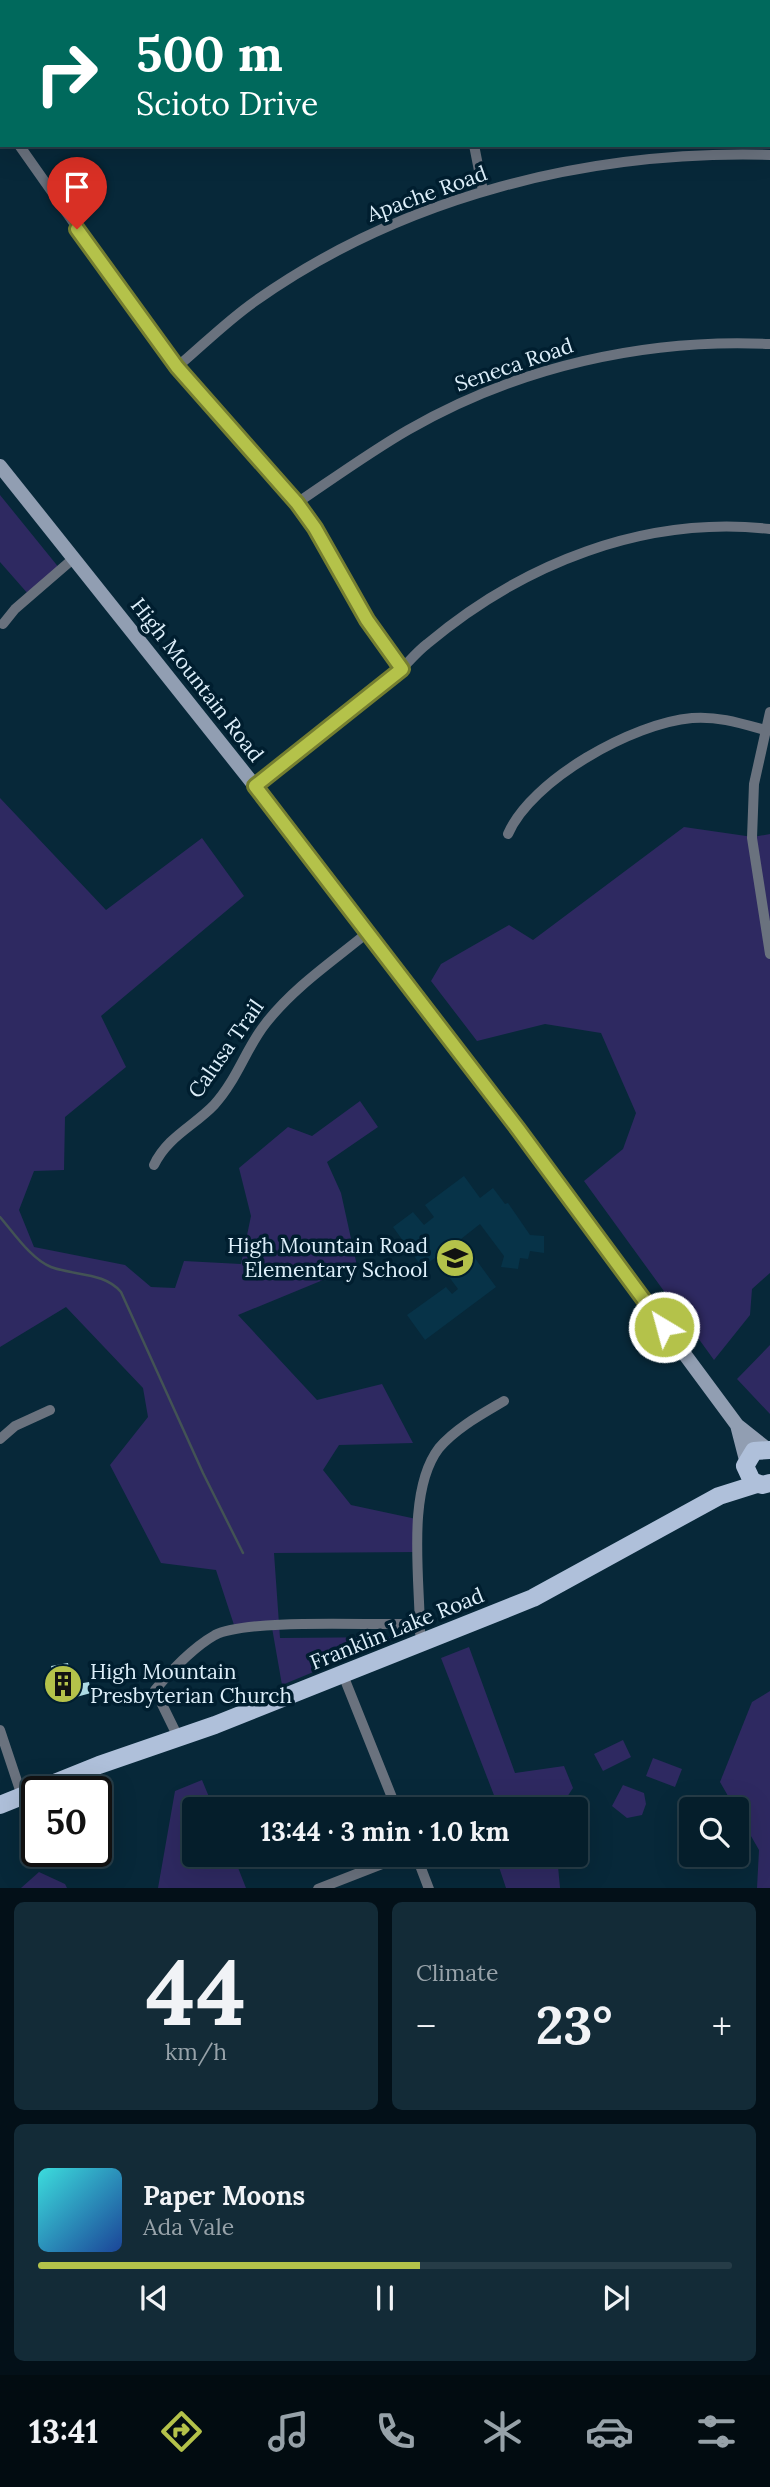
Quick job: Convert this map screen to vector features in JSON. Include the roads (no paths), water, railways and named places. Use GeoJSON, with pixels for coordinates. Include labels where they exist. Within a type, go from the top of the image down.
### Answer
{"type":"FeatureCollection","features":[{"type":"Feature","properties":{"kind":"main road","name":"High Mountain Road"},"geometry":{"type":"LineString","coordinates":[[0,466],[255,786],[518,1129],[737,1425],[768,1449]]}},
{"type":"Feature","properties":{"kind":"main road","name":"High Mountain Road"},"geometry":{"type":"LineString","coordinates":[[737,1425],[746,1463]]}},
{"type":"Feature","properties":{"kind":"main road","name":"Franklin Lake Road"},"geometry":{"type":"LineString","coordinates":[[719,1496],[754,1451],[768,1449]]}},
{"type":"Feature","properties":{"kind":"main road"},"geometry":{"type":"LineString","coordinates":[[746,1463],[749,1478],[765,1487]]}},
{"type":"Feature","properties":{"kind":"main road","name":"Franklin Lake Road"},"geometry":{"type":"LineString","coordinates":[[72,1776],[178,1739],[343,1675],[420,1635],[533,1598],[719,1496],[765,1487]]}},
{"type":"Feature","properties":{"kind":"main road","name":"Franklin Lake Road"},"geometry":{"type":"LineString","coordinates":[[0,1805],[21,1796]]}},
{"type":"Feature","properties":{"kind":"street"},"geometry":{"type":"LineString","coordinates":[[20,147],[177,367],[297,503],[320,537],[367,620],[402,669]]}},
{"type":"Feature","properties":{"kind":"street"},"geometry":{"type":"LineString","coordinates":[[474,147],[483,191]]}},
{"type":"Feature","properties":{"kind":"street","name":"Apache Road"},"geometry":{"type":"LineString","coordinates":[[177,367],[252,303],[324,258],[400,221],[483,191],[604,165],[702,155],[770,155]]}},
{"type":"Feature","properties":{"kind":"street","name":"Seneca Road"},"geometry":{"type":"LineString","coordinates":[[297,503],[410,429],[472,398],[536,374],[637,351],[718,343],[770,344]]}},
{"type":"Feature","properties":{"kind":"street"},"geometry":{"type":"LineString","coordinates":[[255,786],[402,669],[425,645],[499,592],[527,576],[583,551],[643,535],[673,530],[735,527],[770,529]]}},
{"type":"Feature","properties":{"kind":"street"},"geometry":{"type":"LineString","coordinates":[[3,624],[15,609],[74,558]]}},
{"type":"Feature","properties":{"kind":"street"},"geometry":{"type":"LineString","coordinates":[[770,712],[754,784],[752,838],[770,954]]}},
{"type":"Feature","properties":{"kind":"street"},"geometry":{"type":"LineString","coordinates":[[508,834],[515,818],[532,799],[591,756],[653,726],[693,718],[728,719],[765,730]]}},
{"type":"Feature","properties":{"kind":"street","name":"Calusa Trail"},"geometry":{"type":"LineString","coordinates":[[154,1165],[168,1142],[200,1119],[224,1093],[254,1040],[276,1011],[367,933]]}},
{"type":"Feature","properties":{"kind":"street"},"geometry":{"type":"LineString","coordinates":[[420,1635],[418,1505],[424,1475],[435,1454],[450,1437],[504,1401]]}},
{"type":"Feature","properties":{"kind":"street"},"geometry":{"type":"LineString","coordinates":[[0,1439],[15,1426],[50,1410]]}},
{"type":"Feature","properties":{"kind":"street"},"geometry":{"type":"LineString","coordinates":[[178,1739],[155,1690],[176,1667],[216,1635],[253,1627],[403,1624],[420,1635]]}},
{"type":"Feature","properties":{"kind":"street"},"geometry":{"type":"LineString","coordinates":[[343,1675],[392,1797]]}},
{"type":"Feature","properties":{"kind":"street"},"geometry":{"type":"LineString","coordinates":[[0,1730],[21,1793]]}},
{"type":"Feature","properties":{"kind":"street"},"geometry":{"type":"LineString","coordinates":[[318,1888],[373,1867]]}},
{"type":"Feature","properties":{"kind":"street"},"geometry":{"type":"LineString","coordinates":[[421,1867],[429,1888]]}},
{"type":"Feature","properties":{"kind":"waterway"},"geometry":{"type":"LineString","coordinates":[[0,1217],[23,1245],[44,1263],[60,1270],[106,1281],[121,1292],[203,1473],[243,1553]]}},
{"type":"Feature","properties":{"kind":"place","name":"High Mountain Road Elementary School"},"geometry":{"type":"Point","coordinates":[455,1258]}},
{"type":"Feature","properties":{"kind":"place","name":"High Mountain Presbyterian Church"},"geometry":{"type":"Point","coordinates":[63,1684]}}]}
